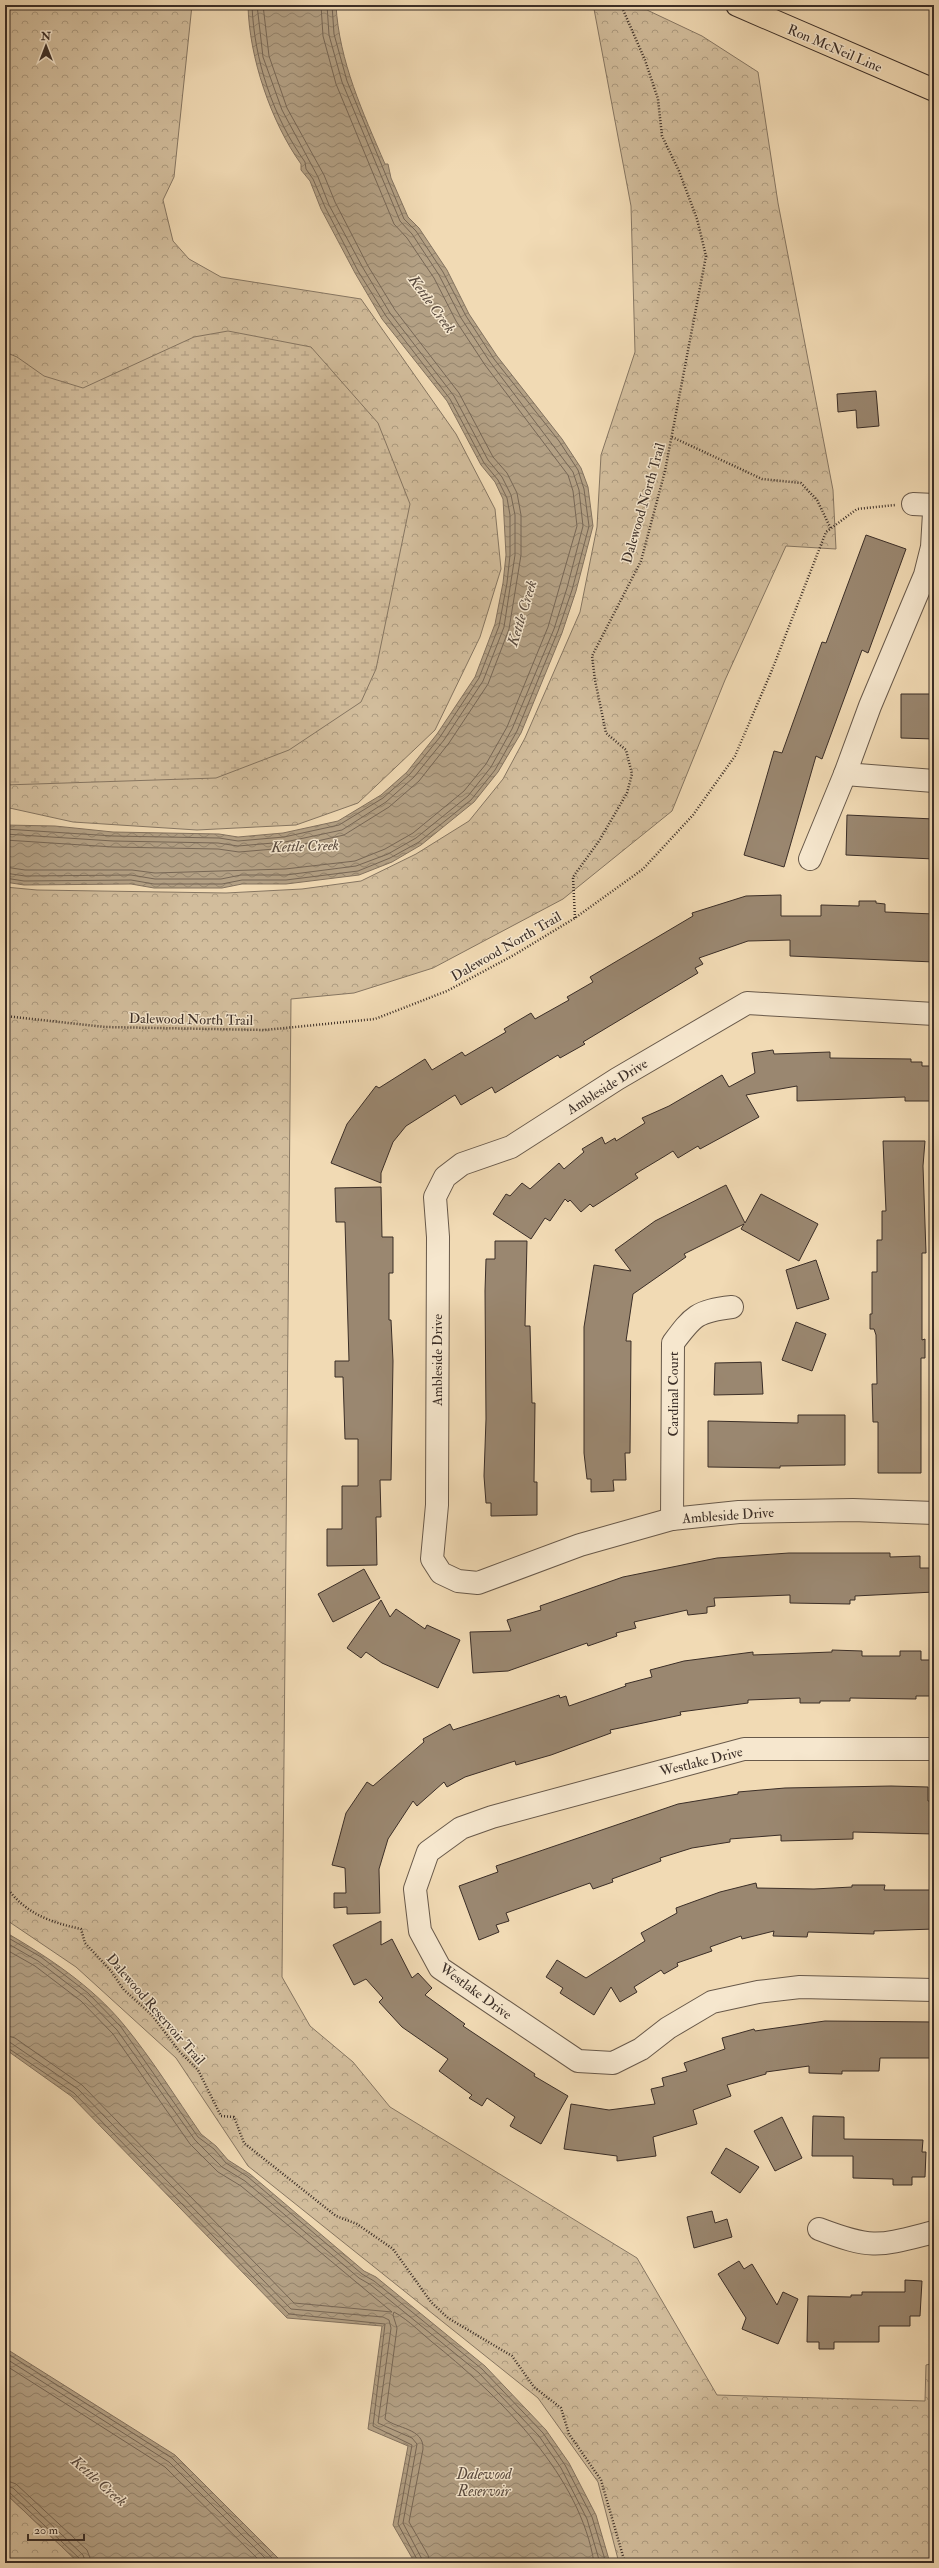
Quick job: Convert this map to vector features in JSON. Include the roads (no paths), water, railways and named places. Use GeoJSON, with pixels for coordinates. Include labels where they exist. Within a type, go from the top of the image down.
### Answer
{"type":"FeatureCollection","features":[{"type":"Feature","properties":{"kind":"main road","name":"Ron McNeil Line"},"geometry":{"type":"LineString","coordinates":[[736,5],[934,90]]}},
{"type":"Feature","properties":{"kind":"street"},"geometry":{"type":"LineString","coordinates":[[913,504],[934,505]]}},
{"type":"Feature","properties":{"kind":"street"},"geometry":{"type":"LineString","coordinates":[[810,859],[845,774],[870,706],[925,575],[932,547],[934,513]]}},
{"type":"Feature","properties":{"kind":"street"},"geometry":{"type":"LineString","coordinates":[[845,774],[934,781]]}},
{"type":"Feature","properties":{"kind":"street","name":"Ambleside Drive"},"geometry":{"type":"LineString","coordinates":[[934,1014],[862,1008],[747,1003],[617,1078],[510,1147],[462,1164],[446,1177],[435,1197],[438,1237],[437,1505],[432,1559],[441,1573],[458,1581],[478,1583],[580,1545],[672,1519],[739,1512],[853,1510],[934,1513]]}},
{"type":"Feature","properties":{"kind":"street","name":"Cardinal Court"},"geometry":{"type":"LineString","coordinates":[[672,1519],[673,1343],[690,1320],[707,1310],[732,1307]]}},
{"type":"Feature","properties":{"kind":"street","name":"Westlake Drive"},"geometry":{"type":"LineString","coordinates":[[934,1749],[744,1749],[492,1817],[461,1828],[428,1852],[415,1889],[420,1931],[440,1968],[578,2061],[612,2063],[641,2049],[668,2028],[712,2002],[758,1992],[800,1987],[934,1990]]}},
{"type":"Feature","properties":{"kind":"street"},"geometry":{"type":"LineString","coordinates":[[819,2229],[852,2242],[873,2246],[900,2242],[934,2232]]}},
{"type":"Feature","properties":{"kind":"water","name":"Kettle Creek"},"geometry":{"type":"Polygon","coordinates":[[[248,5],[336,5],[342,46],[353,86],[368,126],[385,164],[388,164],[391,178],[408,217],[419,228],[447,270],[469,314],[497,356],[562,439],[581,468],[588,487],[593,526],[576,591],[562,633],[521,733],[498,772],[474,802],[421,845],[392,862],[359,875],[286,884],[242,884],[222,888],[154,888],[131,884],[24,885],[5,882],[5,825],[55,826],[113,832],[219,834],[238,837],[283,833],[338,821],[381,795],[407,772],[437,734],[475,677],[495,624],[503,583],[506,555],[503,499],[495,482],[481,465],[447,401],[382,319],[355,273],[321,209],[310,181],[301,170],[301,164],[280,129],[271,109],[257,67],[252,46],[248,5]]]}},
{"type":"Feature","properties":{"kind":"water","name":"Dalewood Reservoir"},"geometry":{"type":"Polygon","coordinates":[[[5,1932],[69,1973],[111,2011],[144,2051],[201,2134],[216,2146],[228,2160],[250,2174],[364,2271],[376,2277],[485,2366],[546,2430],[569,2463],[596,2515],[610,2563],[415,2563],[393,2525],[408,2446],[368,2429],[382,2326],[287,2318],[71,2096],[5,2049],[5,1932]]]}},
{"type":"Feature","properties":{"kind":"water","name":"Kettle Creek"},"geometry":{"type":"Polygon","coordinates":[[[5,2348],[175,2455],[283,2563],[79,2563],[5,2493],[5,2348]]]}}]}
